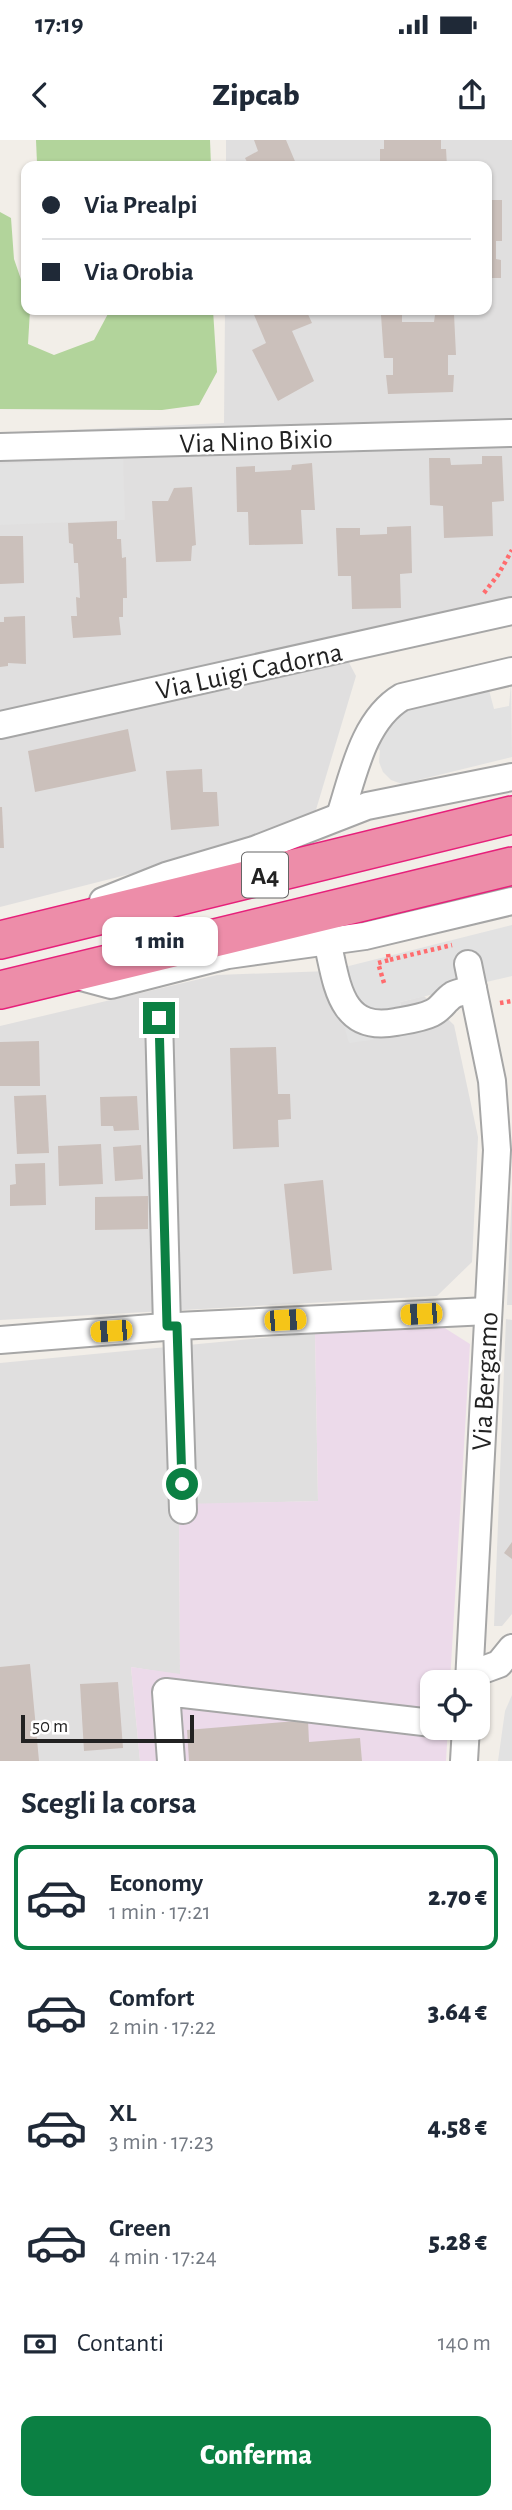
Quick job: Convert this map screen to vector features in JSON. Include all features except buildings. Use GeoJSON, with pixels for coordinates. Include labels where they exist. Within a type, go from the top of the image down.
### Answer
{"type":"FeatureCollection","features":[{"type":"Feature","properties":{"kind":"highway","name":"A4"},"geometry":{"type":"LineString","coordinates":[[10,938],[512,815]]}},
{"type":"Feature","properties":{"kind":"highway","name":"A4"},"geometry":{"type":"LineString","coordinates":[[0,990],[512,866]]}},
{"type":"Feature","properties":{"kind":"street","name":"Via Nino Bixio"},"geometry":{"type":"LineString","coordinates":[[0,447],[512,433]]}},
{"type":"Feature","properties":{"kind":"street","name":"Via Luigi Cadorna"},"geometry":{"type":"LineString","coordinates":[[0,725],[507,606]]}},
{"type":"Feature","properties":{"kind":"street"},"geometry":{"type":"LineString","coordinates":[[340,816],[371,730],[391,704],[402,697],[512,671]]}},
{"type":"Feature","properties":{"kind":"street"},"geometry":{"type":"LineString","coordinates":[[10,938],[166,876],[254,850],[367,806],[512,777]]}},
{"type":"Feature","properties":{"kind":"street"},"geometry":{"type":"LineString","coordinates":[[68,974],[111,985],[228,955],[365,936],[512,901]]}},
{"type":"Feature","properties":{"kind":"street","name":"Via Bergamo"},"geometry":{"type":"LineString","coordinates":[[327,941],[346,1006],[352,1013],[370,1022],[391,1023],[432,1013],[470,977],[492,1081],[497,1150],[469,1670]]}},
{"type":"Feature","properties":{"kind":"street"},"geometry":{"type":"LineString","coordinates":[[159,1018],[183,1510]]}},
{"type":"Feature","properties":{"kind":"street"},"geometry":{"type":"LineString","coordinates":[[0,1340],[172,1326],[488,1311]]}},
{"type":"Feature","properties":{"kind":"street"},"geometry":{"type":"LineString","coordinates":[[487,1670],[499,1664],[512,1648]]}},
{"type":"Feature","properties":{"kind":"street"},"geometry":{"type":"LineString","coordinates":[[171,1761],[166,1692],[420,1722]]}},
{"type":"Feature","properties":{"kind":"street"},"geometry":{"type":"LineString","coordinates":[[464,1761],[465,1740]]}},
{"type":"Feature","properties":{"kind":"path"},"geometry":{"type":"LineString","coordinates":[[384,983],[378,963],[389,960]]}},
{"type":"Feature","properties":{"kind":"shaded area"},"geometry":{"type":"Polygon","coordinates":[[[226,140],[512,140],[512,605],[0,719],[0,433],[224,423],[225,315],[492,315],[492,161],[226,161],[226,140]]]}},
{"type":"Feature","properties":{"kind":"shaded area"},"geometry":{"type":"Polygon","coordinates":[[[123,459],[125,520],[0,525],[0,464],[123,459]]]}},
{"type":"Feature","properties":{"kind":"shaded area"},"geometry":{"type":"Polygon","coordinates":[[[345,655],[356,676],[315,813],[236,847],[0,907],[0,733],[345,655]]]}},
{"type":"Feature","properties":{"kind":"shaded area"},"geometry":{"type":"Polygon","coordinates":[[[511,684],[512,757],[402,784],[391,780],[383,772],[379,762],[380,750],[374,748],[384,726],[411,707],[489,690],[494,709],[509,706],[511,684]]]}},
{"type":"Feature","properties":{"kind":"shaded area"},"geometry":{"type":"Polygon","coordinates":[[[512,925],[512,976],[400,1002],[408,1035],[349,1043],[329,971],[512,925]]]}},
{"type":"Feature","properties":{"kind":"shaded area"},"geometry":{"type":"Polygon","coordinates":[[[329,971],[408,1034],[400,1002],[424,996],[454,1025],[478,1137],[472,1262],[437,1296],[0,1320],[0,1026],[217,975],[329,971]]]}},
{"type":"Feature","properties":{"kind":"shaded area"},"geometry":{"type":"Polygon","coordinates":[[[512,1190],[512,1305],[507,1305],[512,1190]]]}},
{"type":"Feature","properties":{"kind":"shaded area"},"geometry":{"type":"Polygon","coordinates":[[[506,1319],[512,1320],[512,1614],[502,1626],[494,1626],[506,1319]]]}},
{"type":"Feature","properties":{"kind":"shaded area"},"geometry":{"type":"Polygon","coordinates":[[[440,1325],[470,1344],[451,1670],[420,1670],[420,1740],[447,1740],[446,1761],[140,1761],[131,1667],[180,1674],[179,1504],[318,1501],[315,1333],[440,1325]]]}},
{"type":"Feature","properties":{"kind":"shaded area"},"geometry":{"type":"Polygon","coordinates":[[[315,1333],[318,1501],[179,1505],[180,1675],[131,1667],[140,1761],[0,1761],[0,1363],[315,1333]]]}},
{"type":"Feature","properties":{"kind":"shaded area"},"geometry":{"type":"Polygon","coordinates":[[[512,1695],[512,1761],[498,1761],[505,1711],[512,1695]]]}},
{"type":"Feature","properties":{"kind":"green space"},"geometry":{"type":"Polygon","coordinates":[[[36,140],[210,140],[211,161],[37,161],[36,140]]]}},
{"type":"Feature","properties":{"kind":"green space"},"geometry":{"type":"Polygon","coordinates":[[[0,212],[11,218],[14,259],[21,279],[21,315],[30,315],[28,344],[54,355],[94,340],[107,315],[213,315],[217,372],[199,405],[162,410],[0,409],[0,212]]]}},
{"type":"Feature","properties":{"kind":"route"},"geometry":{"type":"LineString","coordinates":[[159,1018],[167,1326],[177,1326],[182,1484]]}}]}
